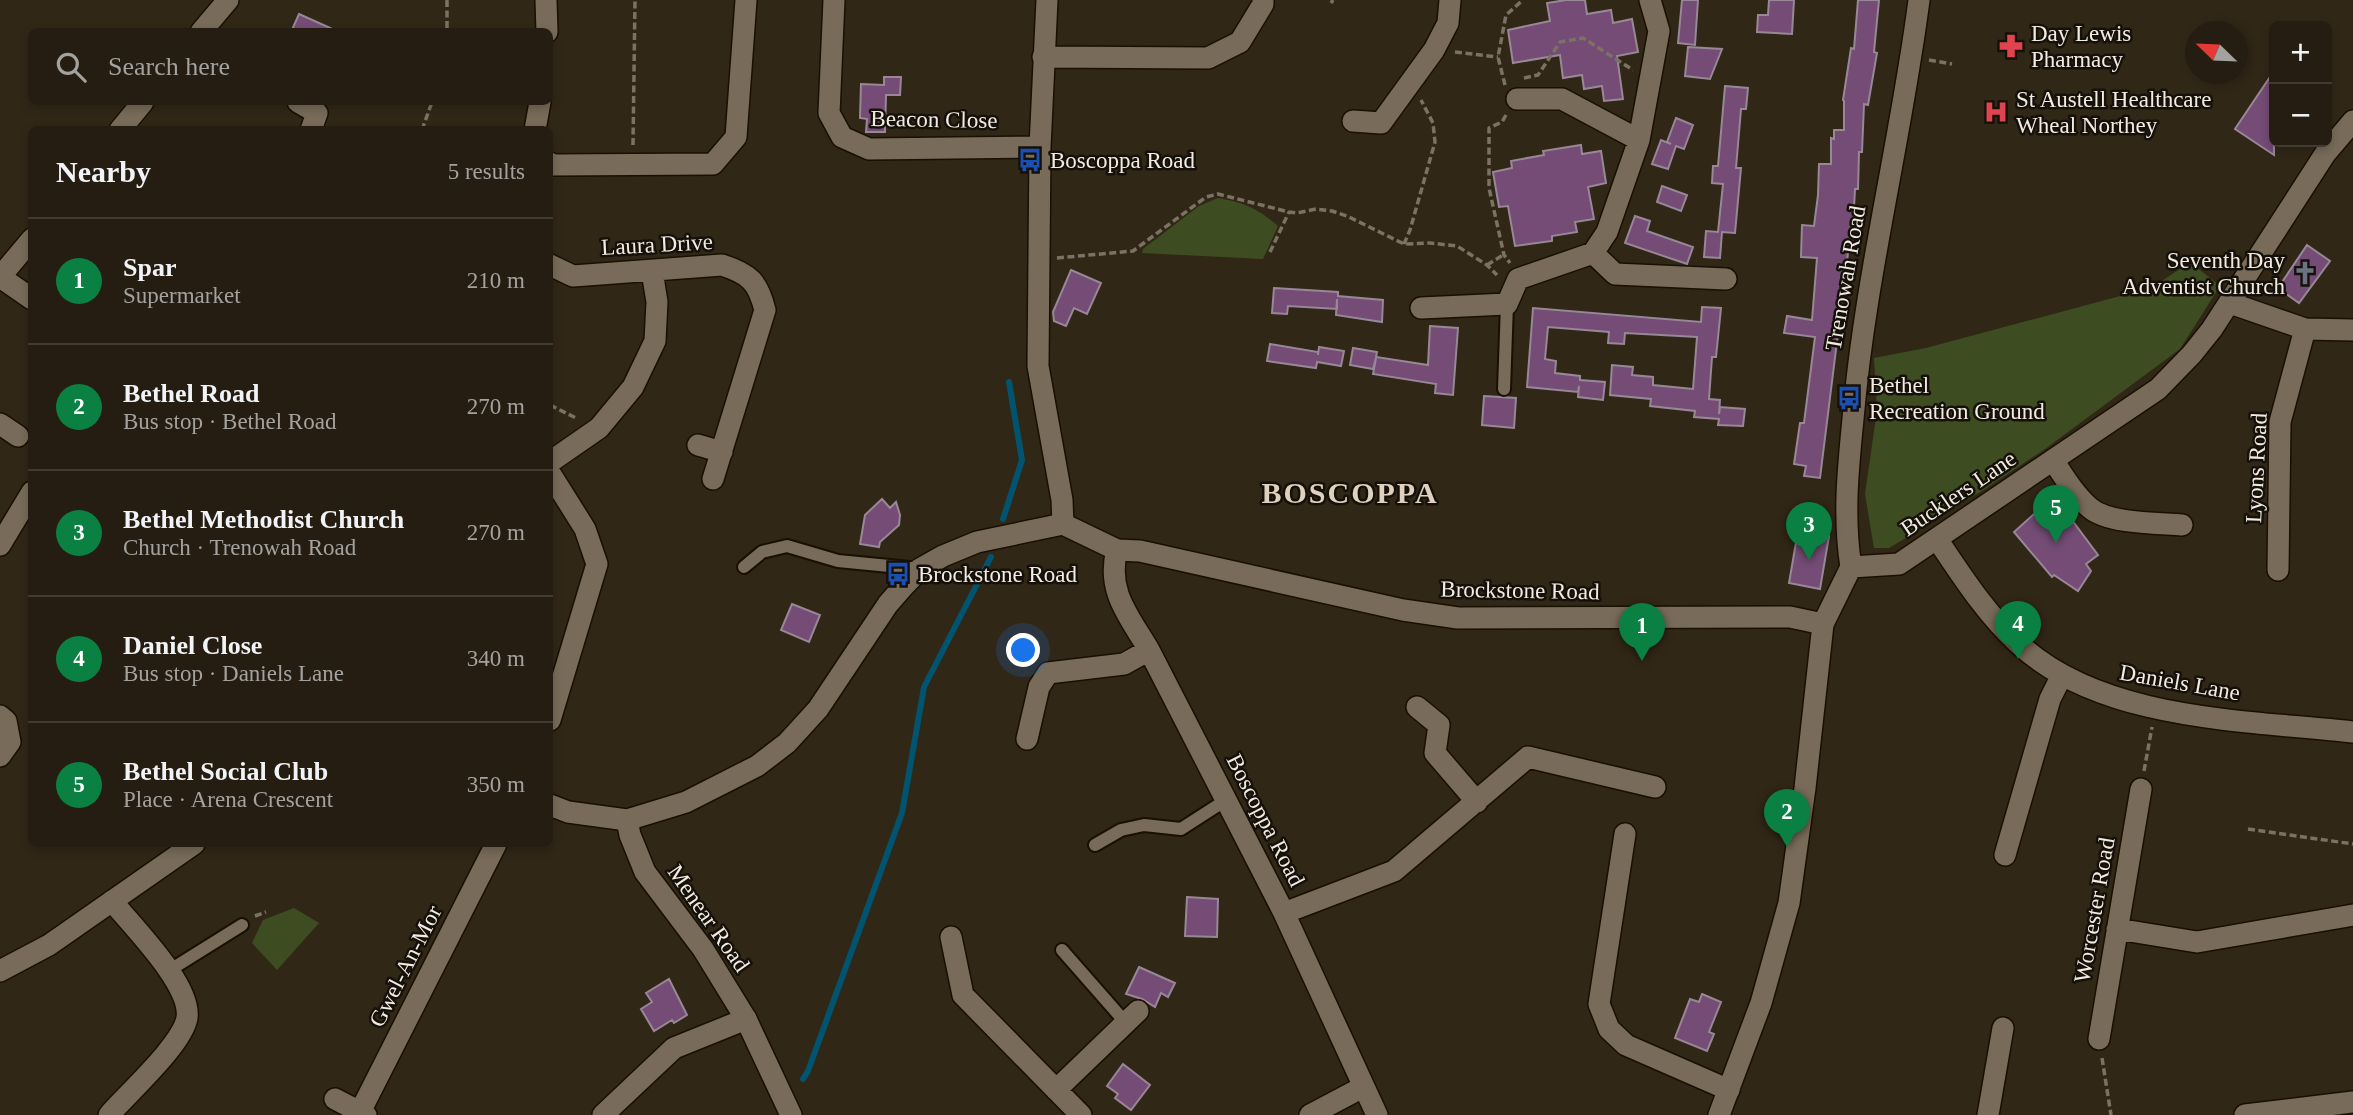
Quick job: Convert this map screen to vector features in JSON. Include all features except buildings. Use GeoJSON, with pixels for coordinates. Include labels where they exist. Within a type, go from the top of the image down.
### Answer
{"type":"FeatureCollection","features":[{"type":"Feature","properties":{"kind":"street"},"geometry":{"type":"LineString","coordinates":[[204,28],[228,0]]}},
{"type":"Feature","properties":{"kind":"street"},"geometry":{"type":"LineString","coordinates":[[546,0],[547,28]]}},
{"type":"Feature","properties":{"kind":"street"},"geometry":{"type":"LineString","coordinates":[[553,165],[713,164],[736,137],[746,0]]}},
{"type":"Feature","properties":{"kind":"street","name":"Beacon Close"},"geometry":{"type":"LineString","coordinates":[[834,0],[829,113],[842,137],[869,149],[1040,147]]}},
{"type":"Feature","properties":{"kind":"street"},"geometry":{"type":"LineString","coordinates":[[553,806],[569,812],[627,820],[686,802],[757,766],[787,743],[818,709],[888,604],[920,569],[977,542],[1063,524],[1062,500],[1038,366],[1037,260],[1047,0]]}},
{"type":"Feature","properties":{"kind":"street"},"geometry":{"type":"LineString","coordinates":[[1043,57],[1209,58],[1240,42],[1263,4],[1262,0]]}},
{"type":"Feature","properties":{"kind":"street"},"geometry":{"type":"LineString","coordinates":[[1353,121],[1381,123],[1434,50],[1448,23],[1450,0]]}},
{"type":"Feature","properties":{"kind":"street"},"geometry":{"type":"LineString","coordinates":[[1421,308],[1507,304],[1518,279],[1593,253],[1607,232],[1639,140],[1658,31],[1650,0]]}},
{"type":"Feature","properties":{"kind":"street","name":"Trenowah Road"},"geometry":{"type":"LineString","coordinates":[[1851,566],[1846,498],[1858,355],[1919,0]]}},
{"type":"Feature","properties":{"kind":"street"},"geometry":{"type":"LineString","coordinates":[[1510,94],[1562,99],[1639,140]]}},
{"type":"Feature","properties":{"kind":"street"},"geometry":{"type":"LineString","coordinates":[[123,126],[141,105]]}},
{"type":"Feature","properties":{"kind":"street"},"geometry":{"type":"LineString","coordinates":[[303,105],[317,113],[313,126]]}},
{"type":"Feature","properties":{"kind":"street"},"geometry":{"type":"LineString","coordinates":[[536,126],[539,105]]}},
{"type":"Feature","properties":{"kind":"street","name":"Bucklers Lane"},"geometry":{"type":"LineString","coordinates":[[1851,566],[1899,564],[2158,389],[2192,354],[2230,303],[2325,154],[2353,121]]}},
{"type":"Feature","properties":{"kind":"street"},"geometry":{"type":"LineString","coordinates":[[28,244],[0,277],[28,296]]}},
{"type":"Feature","properties":{"kind":"street"},"geometry":{"type":"LineString","coordinates":[[1593,253],[1615,274],[1726,279]]}},
{"type":"Feature","properties":{"kind":"street","name":"Laura Drive"},"geometry":{"type":"LineString","coordinates":[[553,266],[573,276],[722,265],[741,271],[760,288],[765,310],[713,479]]}},
{"type":"Feature","properties":{"kind":"street"},"geometry":{"type":"LineString","coordinates":[[553,460],[599,428],[633,387],[655,341],[657,302],[652,271]]}},
{"type":"Feature","properties":{"kind":"street"},"geometry":{"type":"LineString","coordinates":[[2230,303],[2305,329],[2353,330]]}},
{"type":"Feature","properties":{"kind":"street","name":"Lyons Road"},"geometry":{"type":"LineString","coordinates":[[2278,570],[2280,422],[2305,329]]}},
{"type":"Feature","properties":{"kind":"street"},"geometry":{"type":"LineString","coordinates":[[698,445],[722,452]]}},
{"type":"Feature","properties":{"kind":"street"},"geometry":{"type":"LineString","coordinates":[[2053,460],[2075,493],[2092,510],[2115,519],[2182,525]]}},
{"type":"Feature","properties":{"kind":"street"},"geometry":{"type":"LineString","coordinates":[[553,478],[585,529],[597,564],[553,709]]}},
{"type":"Feature","properties":{"kind":"street"},"geometry":{"type":"LineString","coordinates":[[0,545],[24,524]]}},
{"type":"Feature","properties":{"kind":"street","name":"Brockstone Road"},"geometry":{"type":"LineString","coordinates":[[1063,524],[1117,550],[1140,551],[1403,610],[1458,618],[1790,617],[1823,624]]}},
{"type":"Feature","properties":{"kind":"street","name":"Daniels Lane"},"geometry":{"type":"LineString","coordinates":[[1937,539],[1976,597],[2019,645],[2062,674],[2103,694],[2181,713],[2353,732]]}},
{"type":"Feature","properties":{"kind":"street","name":"Boscoppa Road"},"geometry":{"type":"LineString","coordinates":[[1117,550],[1112,568],[1114,585],[1124,608],[1149,650],[1284,913],[1377,1115]]}},
{"type":"Feature","properties":{"kind":"street"},"geometry":{"type":"LineString","coordinates":[[1719,1115],[1761,1003],[1789,903],[1823,624],[1851,566]]}},
{"type":"Feature","properties":{"kind":"street"},"geometry":{"type":"LineString","coordinates":[[1027,738],[1040,687],[1048,673],[1124,664],[1149,650]]}},
{"type":"Feature","properties":{"kind":"street"},"geometry":{"type":"LineString","coordinates":[[2005,855],[2050,699],[2062,674]]}},
{"type":"Feature","properties":{"kind":"street"},"geometry":{"type":"LineString","coordinates":[[1416,707],[1439,726],[1435,753],[1477,802]]}},
{"type":"Feature","properties":{"kind":"street"},"geometry":{"type":"LineString","coordinates":[[0,716],[6,721],[10,742],[0,756]]}},
{"type":"Feature","properties":{"kind":"street"},"geometry":{"type":"LineString","coordinates":[[1284,913],[1394,871],[1528,757],[1655,787]]}},
{"type":"Feature","properties":{"kind":"street","name":"Worcester Road"},"geometry":{"type":"LineString","coordinates":[[2099,1039],[2141,789]]}},
{"type":"Feature","properties":{"kind":"street","name":"Menear Road"},"geometry":{"type":"LineString","coordinates":[[627,820],[645,872],[703,949],[746,1019],[791,1115]]}},
{"type":"Feature","properties":{"kind":"street"},"geometry":{"type":"LineString","coordinates":[[1631,845],[1599,1004],[1609,1029],[1626,1045],[1729,1090]]}},
{"type":"Feature","properties":{"kind":"street"},"geometry":{"type":"LineString","coordinates":[[0,971],[49,945],[190,847]]}},
{"type":"Feature","properties":{"kind":"street","name":"Gwel-An-Mor"},"geometry":{"type":"LineString","coordinates":[[335,1099],[363,1113],[495,847]]}},
{"type":"Feature","properties":{"kind":"street"},"geometry":{"type":"LineString","coordinates":[[109,1115],[177,1041],[187,1017],[181,989],[170,970],[112,901]]}},
{"type":"Feature","properties":{"kind":"street"},"geometry":{"type":"LineString","coordinates":[[2117,929],[2197,942],[2353,915]]}},
{"type":"Feature","properties":{"kind":"street"},"geometry":{"type":"LineString","coordinates":[[951,937],[963,995],[1081,1115]]}},
{"type":"Feature","properties":{"kind":"street"},"geometry":{"type":"LineString","coordinates":[[1056,1090],[1132,1017]]}},
{"type":"Feature","properties":{"kind":"street"},"geometry":{"type":"LineString","coordinates":[[603,1115],[674,1048],[746,1019]]}},
{"type":"Feature","properties":{"kind":"street"},"geometry":{"type":"LineString","coordinates":[[1988,1115],[2003,1028]]}},
{"type":"Feature","properties":{"kind":"street"},"geometry":{"type":"LineString","coordinates":[[1310,1115],[1363,1087]]}},
{"type":"Feature","properties":{"kind":"street"},"geometry":{"type":"LineString","coordinates":[[2245,1115],[2353,1102]]}},
{"type":"Feature","properties":{"kind":"lane"},"geometry":{"type":"LineString","coordinates":[[1504,389],[1507,304]]}},
{"type":"Feature","properties":{"kind":"lane"},"geometry":{"type":"LineString","coordinates":[[744,567],[762,552],[787,546],[838,561],[920,569]]}},
{"type":"Feature","properties":{"kind":"lane"},"geometry":{"type":"LineString","coordinates":[[1095,845],[1121,830],[1144,825],[1181,829],[1226,800]]}},
{"type":"Feature","properties":{"kind":"lane"},"geometry":{"type":"LineString","coordinates":[[170,970],[242,925]]}},
{"type":"Feature","properties":{"kind":"lane"},"geometry":{"type":"LineString","coordinates":[[1062,950],[1132,1017]]}},
{"type":"Feature","properties":{"kind":"path"},"geometry":{"type":"LineString","coordinates":[[447,0],[447,28]]}},
{"type":"Feature","properties":{"kind":"path"},"geometry":{"type":"LineString","coordinates":[[633,164],[635,0]]}},
{"type":"Feature","properties":{"kind":"path"},"geometry":{"type":"LineString","coordinates":[[1518,279],[1504,255],[1489,188],[1488,158],[1489,128],[1502,122],[1508,111],[1510,94],[1498,57],[1506,15],[1523,0]]}},
{"type":"Feature","properties":{"kind":"path"},"geometry":{"type":"LineString","coordinates":[[1510,94],[1538,75],[1560,42],[1583,38],[1650,80]]}},
{"type":"Feature","properties":{"kind":"path"},"geometry":{"type":"LineString","coordinates":[[1434,50],[1498,57]]}},
{"type":"Feature","properties":{"kind":"path"},"geometry":{"type":"LineString","coordinates":[[1931,61],[1952,64]]}},
{"type":"Feature","properties":{"kind":"path"},"geometry":{"type":"LineString","coordinates":[[1404,244],[1435,142],[1433,123],[1420,99]]}},
{"type":"Feature","properties":{"kind":"path"},"geometry":{"type":"LineString","coordinates":[[423,126],[431,105]]}},
{"type":"Feature","properties":{"kind":"path"},"geometry":{"type":"LineString","coordinates":[[1037,260],[1133,251],[1206,197],[1219,194],[1289,212],[1316,209],[1332,211],[1404,244],[1457,246],[1487,265],[1504,255]]}},
{"type":"Feature","properties":{"kind":"path"},"geometry":{"type":"LineString","coordinates":[[1270,252],[1289,212]]}},
{"type":"Feature","properties":{"kind":"path"},"geometry":{"type":"LineString","coordinates":[[553,406],[599,428]]}},
{"type":"Feature","properties":{"kind":"path"},"geometry":{"type":"LineString","coordinates":[[2141,789],[2155,708]]}},
{"type":"Feature","properties":{"kind":"path"},"geometry":{"type":"LineString","coordinates":[[2248,829],[2353,844]]}},
{"type":"Feature","properties":{"kind":"path"},"geometry":{"type":"LineString","coordinates":[[2099,1039],[2111,1115]]}},
{"type":"Feature","properties":{"kind":"green space"},"geometry":{"type":"Polygon","coordinates":[[[1218,198],[1250,207],[1278,226],[1263,259],[1142,253],[1143,249],[1199,206],[1218,198]]]}},
{"type":"Feature","properties":{"kind":"green space"},"geometry":{"type":"Polygon","coordinates":[[[2190,262],[2220,286],[2180,349],[2045,449],[1985,489],[1926,525],[1922,521],[1915,526],[1918,531],[1889,548],[1874,548],[1865,494],[1877,410],[1874,358],[1926,348],[2124,295],[2159,283],[2190,262]]]}},
{"type":"Feature","properties":{"kind":"green space"},"geometry":{"type":"Polygon","coordinates":[[[294,908],[319,923],[277,970],[252,943],[263,920],[294,908]]]}},
{"type":"Feature","properties":{"kind":"waterway"},"geometry":{"type":"LineString","coordinates":[[1003,519],[1022,460],[1009,382]]}},
{"type":"Feature","properties":{"kind":"waterway"},"geometry":{"type":"LineString","coordinates":[[803,1079],[902,813],[924,687],[991,557]]}},
{"type":"Feature","properties":{"kind":"place","name":"Day Lewis Pharmacy"},"geometry":{"type":"Point","coordinates":[2011,46]}},
{"type":"Feature","properties":{"kind":"place","name":"St Austell Healthcare Wheal Northey"},"geometry":{"type":"Point","coordinates":[1996,112]}},
{"type":"Feature","properties":{"kind":"place","name":"Boscoppa Road"},"geometry":{"type":"Point","coordinates":[1030,160]}},
{"type":"Feature","properties":{"kind":"place","name":"Seventh Day Adventist Church"},"geometry":{"type":"Point","coordinates":[2305,273]}},
{"type":"Feature","properties":{"kind":"place","name":"Bethel Recreation Ground"},"geometry":{"type":"Point","coordinates":[1849,398]}},
{"type":"Feature","properties":{"kind":"place","name":"Bethel Social Club"},"geometry":{"type":"Point","coordinates":[2056,543]}},
{"type":"Feature","properties":{"kind":"place","name":"Bethel Methodist Church"},"geometry":{"type":"Point","coordinates":[1809,560]}},
{"type":"Feature","properties":{"kind":"place","name":"Brockstone Road"},"geometry":{"type":"Point","coordinates":[898,574]}},
{"type":"Feature","properties":{"kind":"place","name":"Daniel Close"},"geometry":{"type":"Point","coordinates":[2018,659]}},
{"type":"Feature","properties":{"kind":"place","name":"Spar"},"geometry":{"type":"Point","coordinates":[1642,661]}},
{"type":"Feature","properties":{"kind":"place","name":"Bethel Road"},"geometry":{"type":"Point","coordinates":[1787,847]}},
{"type":"Feature","properties":{"kind":"district","name":"BOSCOPPA"},"geometry":{"type":"Point","coordinates":[1350,493]}}]}
